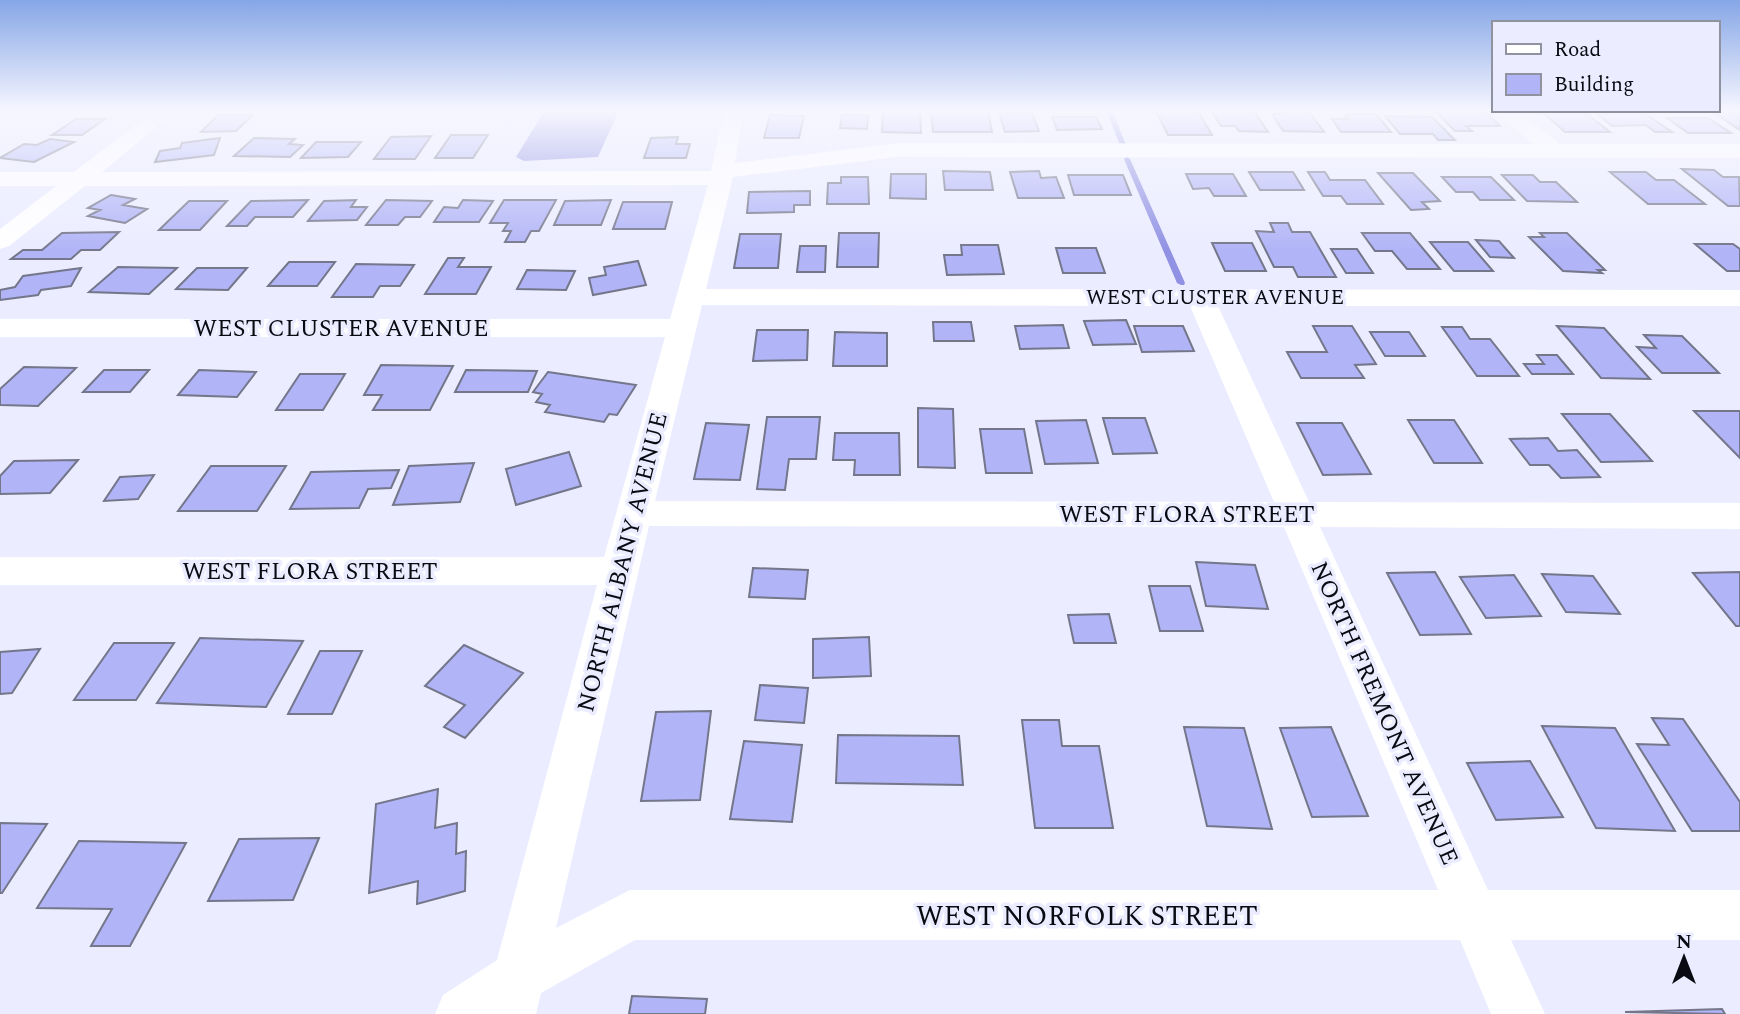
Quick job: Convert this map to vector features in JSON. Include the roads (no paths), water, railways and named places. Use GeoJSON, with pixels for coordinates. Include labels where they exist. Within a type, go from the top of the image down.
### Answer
{"type":"FeatureCollection","features":[{"type":"Feature","properties":{"kind":"street"},"geometry":{"type":"LineString","coordinates":[[0,241],[107,157]]}},
{"type":"Feature","properties":{"kind":"street","name":"NORTH ALBANY AVENUE"},"geometry":{"type":"LineString","coordinates":[[514,995],[725,157]]}},
{"type":"Feature","properties":{"kind":"street"},"geometry":{"type":"LineString","coordinates":[[0,178],[722,175],[846,157]]}},
{"type":"Feature","properties":{"kind":"street","name":"WEST CLUSTER AVENUE"},"geometry":{"type":"LineString","coordinates":[[0,328],[1200,297],[1740,298]]}},
{"type":"Feature","properties":{"kind":"street","name":"NORTH FREMONT AVENUE"},"geometry":{"type":"LineString","coordinates":[[1200,297],[1518,1014]]}},
{"type":"Feature","properties":{"kind":"street","name":"WEST FLORA STREET"},"geometry":{"type":"LineString","coordinates":[[634,513],[1740,516]]}},
{"type":"Feature","properties":{"kind":"street","name":"WEST FLORA STREET"},"geometry":{"type":"LineString","coordinates":[[0,571],[619,571]]}},
{"type":"Feature","properties":{"kind":"street","name":"WEST NORFOLK STREET"},"geometry":{"type":"LineString","coordinates":[[462,1014],[514,995],[630,915],[1740,915]]}},
{"type":"Feature","properties":{"kind":"water"},"geometry":{"type":"Polygon","coordinates":[[[517,157],[592,157],[524,161],[517,157]]]}},
{"type":"Feature","properties":{"kind":"waterway"},"geometry":{"type":"LineString","coordinates":[[1127,159],[1181,283]]}}]}
